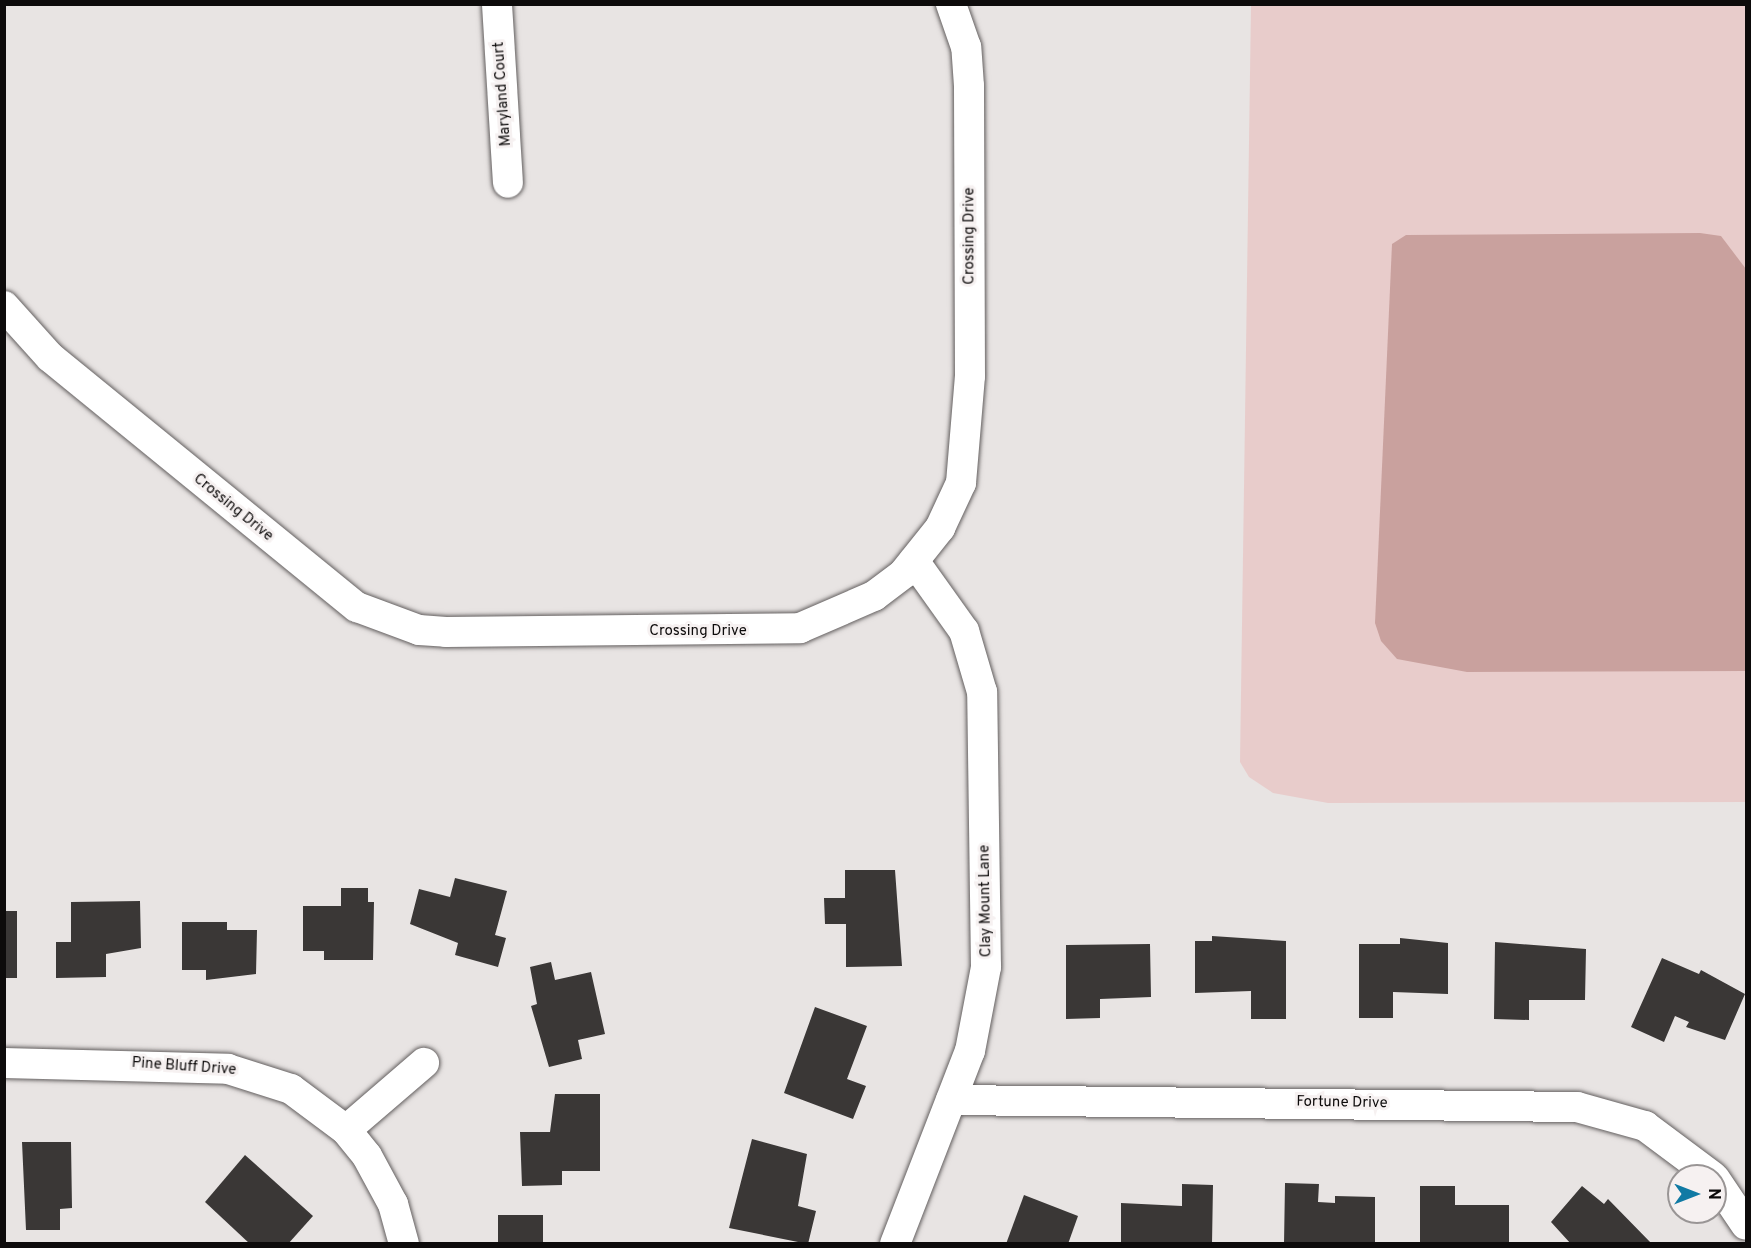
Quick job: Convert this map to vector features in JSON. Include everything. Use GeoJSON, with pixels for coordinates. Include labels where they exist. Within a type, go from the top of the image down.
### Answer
{"type":"FeatureCollection","features":[{"type":"Feature","properties":{"kind":"street","name":"Maryland Court"},"geometry":{"type":"LineString","coordinates":[[497,4],[508,183]]}},
{"type":"Feature","properties":{"kind":"street","name":"Crossing Drive"},"geometry":{"type":"LineString","coordinates":[[4,306],[50,357],[357,607],[419,630],[800,628],[874,597],[915,561],[940,528],[961,483],[968,439],[969,86],[966,47],[951,4]]}},
{"type":"Feature","properties":{"kind":"street","name":"Clay Mount Lane"},"geometry":{"type":"LineString","coordinates":[[895,1244],[951,1100],[980,1012],[986,968],[982,692],[964,631],[915,561]]}},
{"type":"Feature","properties":{"kind":"street","name":"Pine Bluff Drive"},"geometry":{"type":"LineString","coordinates":[[4,1063],[237,1070],[291,1089],[346,1130],[382,1181],[404,1244]]}},
{"type":"Feature","properties":{"kind":"street"},"geometry":{"type":"LineString","coordinates":[[346,1130],[424,1063]]}},
{"type":"Feature","properties":{"kind":"street","name":"Fortune Drive"},"geometry":{"type":"LineString","coordinates":[[951,1100],[1577,1107],[1645,1126],[1695,1164]]}},
{"type":"Feature","properties":{"kind":"street","name":"Fortune Drive"},"geometry":{"type":"LineString","coordinates":[[1727,1198],[1746,1225]]}},
{"type":"Feature","properties":{"kind":"shaded area"},"geometry":{"type":"Polygon","coordinates":[[[1251,5],[1746,5],[1746,802],[1328,803],[1273,793],[1249,777],[1240,762],[1251,5]]]}},
{"type":"Feature","properties":{"kind":"shaded area"},"geometry":{"type":"Polygon","coordinates":[[[1700,233],[1721,236],[1746,269],[1746,671],[1467,672],[1397,659],[1381,641],[1375,623],[1392,244],[1406,235],[1700,233]]]}},
{"type":"Feature","properties":{"kind":"building"},"geometry":{"type":"Polygon","coordinates":[[[845,870],[895,870],[902,966],[846,967],[846,924],[825,924],[824,898],[845,898],[845,870]]]}},
{"type":"Feature","properties":{"kind":"building"},"geometry":{"type":"Polygon","coordinates":[[[455,878],[507,891],[495,935],[506,938],[498,967],[455,955],[458,943],[410,924],[419,889],[450,897],[455,878]]]}},
{"type":"Feature","properties":{"kind":"building"},"geometry":{"type":"Polygon","coordinates":[[[341,888],[368,888],[368,902],[374,902],[373,960],[324,960],[324,951],[303,951],[303,906],[341,906],[341,888]]]}},
{"type":"Feature","properties":{"kind":"building"},"geometry":{"type":"Polygon","coordinates":[[[140,901],[141,948],[106,954],[106,977],[56,978],[56,942],[71,942],[71,902],[140,901]]]}},
{"type":"Feature","properties":{"kind":"building"},"geometry":{"type":"Polygon","coordinates":[[[4,911],[17,911],[17,978],[4,978],[4,911]]]}},
{"type":"Feature","properties":{"kind":"building"},"geometry":{"type":"Polygon","coordinates":[[[182,922],[227,922],[227,930],[257,930],[256,974],[206,980],[206,970],[182,970],[182,922]]]}},
{"type":"Feature","properties":{"kind":"building"},"geometry":{"type":"Polygon","coordinates":[[[1212,936],[1286,941],[1286,1019],[1251,1019],[1251,991],[1195,993],[1195,941],[1212,941],[1212,936]]]}},
{"type":"Feature","properties":{"kind":"building"},"geometry":{"type":"Polygon","coordinates":[[[1400,938],[1448,943],[1448,994],[1393,992],[1393,1018],[1359,1018],[1359,944],[1400,944],[1400,938]]]}},
{"type":"Feature","properties":{"kind":"building"},"geometry":{"type":"Polygon","coordinates":[[[1495,942],[1586,949],[1585,1000],[1529,1000],[1529,1020],[1494,1019],[1495,942]]]}},
{"type":"Feature","properties":{"kind":"building"},"geometry":{"type":"Polygon","coordinates":[[[1150,944],[1151,997],[1100,999],[1100,1018],[1066,1019],[1066,945],[1150,944]]]}},
{"type":"Feature","properties":{"kind":"building"},"geometry":{"type":"Polygon","coordinates":[[[1662,958],[1699,974],[1701,970],[1745,994],[1725,1040],[1686,1027],[1689,1022],[1675,1016],[1664,1042],[1631,1027],[1662,958]]]}},
{"type":"Feature","properties":{"kind":"building"},"geometry":{"type":"Polygon","coordinates":[[[551,962],[555,980],[591,972],[605,1034],[578,1040],[582,1059],[549,1067],[531,1006],[537,1004],[530,967],[551,962]]]}},
{"type":"Feature","properties":{"kind":"building"},"geometry":{"type":"Polygon","coordinates":[[[815,1007],[867,1026],[847,1079],[866,1086],[853,1119],[784,1093],[815,1007]]]}},
{"type":"Feature","properties":{"kind":"building"},"geometry":{"type":"Polygon","coordinates":[[[555,1094],[600,1094],[600,1171],[562,1171],[562,1185],[522,1186],[520,1132],[550,1132],[555,1094]]]}},
{"type":"Feature","properties":{"kind":"building"},"geometry":{"type":"Polygon","coordinates":[[[752,1139],[807,1154],[798,1206],[816,1211],[808,1244],[729,1228],[752,1139]]]}},
{"type":"Feature","properties":{"kind":"building"},"geometry":{"type":"Polygon","coordinates":[[[22,1142],[71,1142],[72,1208],[60,1209],[60,1230],[26,1230],[22,1142]]]}},
{"type":"Feature","properties":{"kind":"building"},"geometry":{"type":"Polygon","coordinates":[[[245,1155],[313,1216],[288,1244],[250,1244],[205,1202],[245,1155]]]}},
{"type":"Feature","properties":{"kind":"building"},"geometry":{"type":"Polygon","coordinates":[[[1285,1183],[1319,1184],[1318,1202],[1335,1203],[1335,1196],[1375,1197],[1375,1244],[1284,1244],[1285,1183]]]}},
{"type":"Feature","properties":{"kind":"building"},"geometry":{"type":"Polygon","coordinates":[[[1182,1184],[1213,1185],[1212,1244],[1121,1244],[1121,1203],[1182,1206],[1182,1184]]]}},
{"type":"Feature","properties":{"kind":"building"},"geometry":{"type":"Polygon","coordinates":[[[1420,1186],[1455,1186],[1455,1205],[1509,1205],[1509,1244],[1420,1244],[1420,1186]]]}},
{"type":"Feature","properties":{"kind":"building"},"geometry":{"type":"Polygon","coordinates":[[[1582,1186],[1604,1204],[1608,1199],[1652,1244],[1571,1244],[1551,1222],[1582,1186]]]}},
{"type":"Feature","properties":{"kind":"building"},"geometry":{"type":"Polygon","coordinates":[[[1024,1195],[1078,1216],[1068,1244],[1006,1244],[1024,1195]]]}},
{"type":"Feature","properties":{"kind":"building"},"geometry":{"type":"Polygon","coordinates":[[[498,1215],[543,1215],[543,1244],[498,1244],[498,1215]]]}}]}
